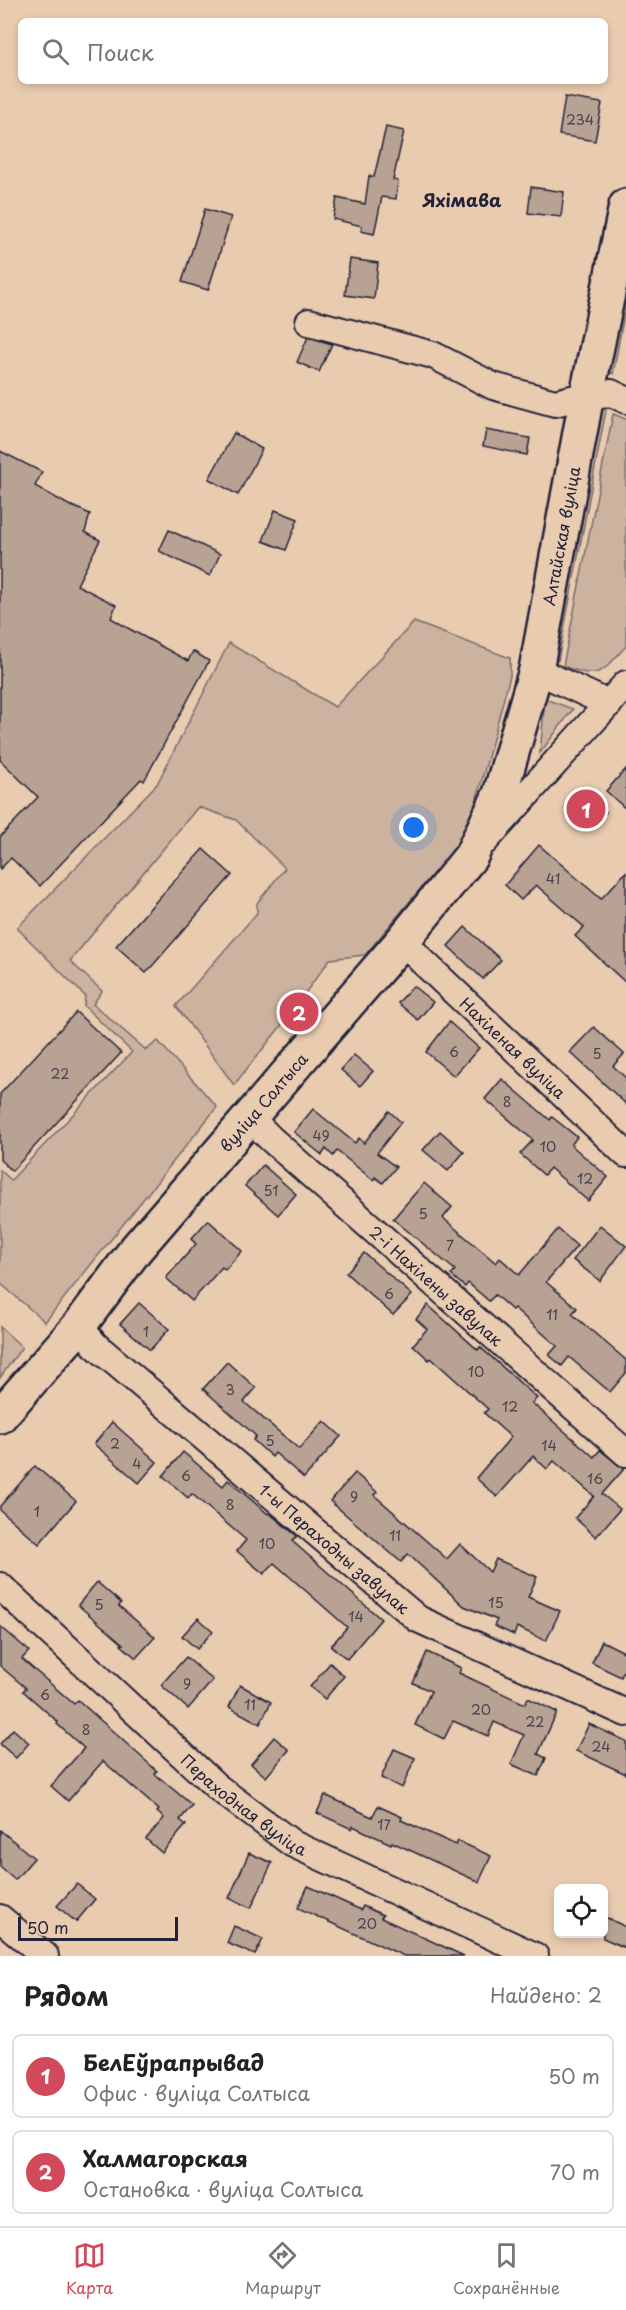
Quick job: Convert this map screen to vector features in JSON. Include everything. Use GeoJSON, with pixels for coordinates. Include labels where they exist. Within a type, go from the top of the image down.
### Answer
{"type":"FeatureCollection","features":[{"type":"Feature","properties":{"kind":"main road","name":"Алтайская вуліца"},"geometry":{"type":"LineString","coordinates":[[471,856],[500,794],[536,670],[587,395],[626,206]]}},
{"type":"Feature","properties":{"kind":"main road","name":"вуліца Солтыса"},"geometry":{"type":"LineString","coordinates":[[0,1416],[79,1326],[136,1249],[403,940],[471,856]]}},
{"type":"Feature","properties":{"kind":"street"},"geometry":{"type":"LineString","coordinates":[[309,322],[433,355],[493,386],[555,403],[587,395],[611,393],[626,400]]}},
{"type":"Feature","properties":{"kind":"street"},"geometry":{"type":"LineString","coordinates":[[536,670],[609,704]]}},
{"type":"Feature","properties":{"kind":"street","name":"вуліца Солтыса"},"geometry":{"type":"LineString","coordinates":[[471,856],[626,684]]}},
{"type":"Feature","properties":{"kind":"street","name":"Нахіленая вуліца"},"geometry":{"type":"LineString","coordinates":[[403,940],[421,960],[626,1154]]}},
{"type":"Feature","properties":{"kind":"street","name":"2-і Нахілены завулак"},"geometry":{"type":"LineString","coordinates":[[249,1117],[288,1155],[626,1453]]}},
{"type":"Feature","properties":{"kind":"street","name":"1-ы Пераходны завулак"},"geometry":{"type":"LineString","coordinates":[[79,1326],[95,1344],[418,1619],[626,1713]]}},
{"type":"Feature","properties":{"kind":"street","name":"Пераходная вуліца"},"geometry":{"type":"LineString","coordinates":[[0,1587],[217,1787],[270,1829],[293,1844],[343,1868],[535,1956]]}},
{"type":"Feature","properties":{"kind":"street"},"geometry":{"type":"LineString","coordinates":[[0,1918],[45,1956]]}},
{"type":"Feature","properties":{"kind":"shaded area"},"geometry":{"type":"Polygon","coordinates":[[[626,258],[626,304],[613,374],[605,366],[626,258]]]}},
{"type":"Feature","properties":{"kind":"shaded area"},"geometry":{"type":"Polygon","coordinates":[[[597,407],[606,410],[558,661],[550,660],[597,407]]]}},
{"type":"Feature","properties":{"kind":"shaded area"},"geometry":{"type":"Polygon","coordinates":[[[613,414],[626,419],[626,646],[611,663],[599,672],[585,673],[563,666],[613,414]]]}},
{"type":"Feature","properties":{"kind":"shaded area"},"geometry":{"type":"Polygon","coordinates":[[[414,622],[510,658],[510,676],[474,809],[457,845],[365,955],[330,959],[234,1085],[176,1006],[257,913],[257,903],[285,868],[236,820],[198,807],[70,961],[102,991],[93,1004],[146,1050],[158,1041],[217,1107],[45,1322],[0,1283],[0,1170],[11,1180],[132,1052],[84,1006],[85,996],[17,928],[157,784],[229,643],[335,707],[414,622]]]}},
{"type":"Feature","properties":{"kind":"shaded area"},"geometry":{"type":"Polygon","coordinates":[[[545,699],[573,709],[540,753],[545,699]]]}},
{"type":"Feature","properties":{"kind":"shaded area"},"geometry":{"type":"Polygon","coordinates":[[[0,1327],[22,1347],[0,1378],[0,1327]]]}},
{"type":"Feature","properties":{"kind":"building"},"geometry":{"type":"Polygon","coordinates":[[[565,97],[602,103],[595,141],[559,135],[565,97]]]}},
{"type":"Feature","properties":{"kind":"building"},"geometry":{"type":"Polygon","coordinates":[[[386,127],[404,131],[393,180],[398,181],[396,199],[382,197],[374,234],[361,231],[362,226],[333,219],[337,198],[365,204],[369,176],[374,177],[386,127]]]}},
{"type":"Feature","properties":{"kind":"building"},"geometry":{"type":"Polygon","coordinates":[[[531,187],[564,192],[561,217],[528,213],[531,187]]]}},
{"type":"Feature","properties":{"kind":"building"},"geometry":{"type":"Polygon","coordinates":[[[205,209],[231,217],[208,290],[182,282],[205,209]]]}},
{"type":"Feature","properties":{"kind":"building"},"geometry":{"type":"Polygon","coordinates":[[[350,259],[378,263],[374,299],[345,295],[350,259]]]}},
{"type":"Feature","properties":{"kind":"building"},"geometry":{"type":"Polygon","coordinates":[[[308,337],[332,344],[319,372],[297,362],[308,337]]]}},
{"type":"Feature","properties":{"kind":"building"},"geometry":{"type":"Polygon","coordinates":[[[486,430],[530,438],[527,455],[483,446],[486,430]]]}},
{"type":"Feature","properties":{"kind":"building"},"geometry":{"type":"Polygon","coordinates":[[[234,433],[262,449],[238,495],[209,479],[234,433]]]}},
{"type":"Feature","properties":{"kind":"building"},"geometry":{"type":"Polygon","coordinates":[[[0,451],[42,472],[35,486],[72,507],[90,514],[85,532],[100,540],[77,585],[116,605],[111,618],[126,627],[188,661],[193,651],[209,661],[144,781],[141,779],[40,886],[11,858],[0,869],[0,837],[38,797],[0,760],[0,451]]]}},
{"type":"Feature","properties":{"kind":"building"},"geometry":{"type":"Polygon","coordinates":[[[275,510],[298,519],[286,550],[263,541],[275,510]]]}},
{"type":"Feature","properties":{"kind":"building"},"geometry":{"type":"Polygon","coordinates":[[[169,530],[220,554],[210,576],[159,551],[169,530]]]}},
{"type":"Feature","properties":{"kind":"building"},"geometry":{"type":"Polygon","coordinates":[[[626,769],[626,809],[606,791],[626,769]]]}},
{"type":"Feature","properties":{"kind":"building"},"geometry":{"type":"Polygon","coordinates":[[[581,789],[606,812],[591,829],[566,805],[581,789]]]}},
{"type":"Feature","properties":{"kind":"building"},"geometry":{"type":"Polygon","coordinates":[[[539,845],[601,899],[626,872],[626,983],[575,936],[584,927],[536,885],[521,900],[505,885],[539,845]]]}},
{"type":"Feature","properties":{"kind":"building"},"geometry":{"type":"Polygon","coordinates":[[[203,849],[232,875],[146,973],[116,946],[203,849]]]}},
{"type":"Feature","properties":{"kind":"building"},"geometry":{"type":"Polygon","coordinates":[[[465,927],[501,960],[483,979],[448,946],[465,927]]]}},
{"type":"Feature","properties":{"kind":"building"},"geometry":{"type":"Polygon","coordinates":[[[413,986],[433,1002],[418,1020],[398,1003],[413,986]]]}},
{"type":"Feature","properties":{"kind":"building"},"geometry":{"type":"Polygon","coordinates":[[[76,1012],[121,1053],[12,1171],[0,1160],[0,1094],[76,1012]]]}},
{"type":"Feature","properties":{"kind":"building"},"geometry":{"type":"Polygon","coordinates":[[[449,1022],[479,1048],[454,1076],[426,1052],[449,1022]]]}},
{"type":"Feature","properties":{"kind":"building"},"geometry":{"type":"Polygon","coordinates":[[[594,1027],[624,1054],[613,1066],[626,1078],[626,1104],[570,1052],[594,1027]]]}},
{"type":"Feature","properties":{"kind":"building"},"geometry":{"type":"Polygon","coordinates":[[[354,1055],[373,1071],[360,1086],[341,1070],[354,1055]]]}},
{"type":"Feature","properties":{"kind":"building"},"geometry":{"type":"Polygon","coordinates":[[[502,1079],[550,1120],[552,1117],[577,1137],[571,1145],[608,1177],[588,1201],[550,1168],[544,1175],[520,1154],[533,1140],[485,1099],[502,1079]]]}},
{"type":"Feature","properties":{"kind":"building"},"geometry":{"type":"Polygon","coordinates":[[[313,1109],[355,1143],[359,1138],[364,1143],[389,1111],[401,1122],[377,1153],[396,1167],[383,1183],[375,1177],[373,1180],[337,1151],[333,1156],[326,1149],[322,1155],[294,1132],[313,1109]]]}},
{"type":"Feature","properties":{"kind":"building"},"geometry":{"type":"Polygon","coordinates":[[[440,1131],[464,1152],[448,1171],[423,1150],[440,1131]]]}},
{"type":"Feature","properties":{"kind":"building"},"geometry":{"type":"Polygon","coordinates":[[[263,1165],[296,1194],[278,1215],[245,1186],[263,1165]]]}},
{"type":"Feature","properties":{"kind":"building"},"geometry":{"type":"Polygon","coordinates":[[[424,1183],[452,1207],[443,1218],[496,1263],[500,1258],[519,1275],[558,1229],[577,1246],[546,1282],[577,1308],[572,1314],[626,1360],[626,1373],[610,1392],[569,1357],[562,1366],[549,1355],[557,1346],[514,1308],[512,1310],[495,1295],[489,1301],[468,1283],[465,1287],[451,1275],[455,1270],[393,1219],[424,1183]]]}},
{"type":"Feature","properties":{"kind":"building"},"geometry":{"type":"Polygon","coordinates":[[[208,1220],[242,1251],[225,1270],[222,1267],[192,1301],[166,1278],[196,1244],[191,1239],[208,1220]]]}},
{"type":"Feature","properties":{"kind":"building"},"geometry":{"type":"Polygon","coordinates":[[[600,1225],[626,1246],[600,1281],[573,1260],[600,1225]]]}},
{"type":"Feature","properties":{"kind":"building"},"geometry":{"type":"Polygon","coordinates":[[[364,1253],[412,1295],[393,1315],[346,1273],[364,1253]]]}},
{"type":"Feature","properties":{"kind":"building"},"geometry":{"type":"Polygon","coordinates":[[[139,1303],[169,1329],[150,1350],[120,1324],[139,1303]]]}},
{"type":"Feature","properties":{"kind":"building"},"geometry":{"type":"Polygon","coordinates":[[[428,1305],[478,1350],[480,1347],[537,1398],[532,1403],[594,1457],[600,1450],[624,1469],[602,1494],[620,1509],[596,1537],[575,1518],[594,1496],[554,1461],[547,1469],[533,1456],[497,1497],[476,1478],[511,1437],[484,1413],[488,1409],[413,1345],[427,1329],[416,1319],[428,1305]]]}},
{"type":"Feature","properties":{"kind":"building"},"geometry":{"type":"Polygon","coordinates":[[[227,1362],[256,1388],[244,1402],[299,1449],[324,1421],[341,1436],[304,1478],[275,1453],[272,1457],[253,1440],[256,1436],[203,1389],[227,1362]]]}},
{"type":"Feature","properties":{"kind":"building"},"geometry":{"type":"Polygon","coordinates":[[[112,1422],[157,1462],[139,1483],[94,1444],[112,1422]]]}},
{"type":"Feature","properties":{"kind":"building"},"geometry":{"type":"Polygon","coordinates":[[[183,1452],[223,1486],[228,1480],[297,1536],[292,1541],[381,1619],[347,1659],[331,1646],[347,1627],[274,1563],[264,1574],[237,1551],[246,1540],[192,1494],[188,1498],[163,1476],[183,1452]]]}},
{"type":"Feature","properties":{"kind":"building"},"geometry":{"type":"Polygon","coordinates":[[[35,1466],[76,1501],[39,1544],[0,1510],[0,1506],[35,1466]]]}},
{"type":"Feature","properties":{"kind":"building"},"geometry":{"type":"Polygon","coordinates":[[[355,1473],[377,1492],[374,1495],[447,1559],[460,1544],[490,1572],[496,1559],[537,1577],[528,1597],[560,1611],[546,1641],[517,1627],[514,1635],[494,1626],[497,1620],[464,1606],[408,1554],[401,1562],[330,1501],[355,1473]]]}},
{"type":"Feature","properties":{"kind":"building"},"geometry":{"type":"Polygon","coordinates":[[[97,1582],[121,1603],[119,1606],[155,1637],[136,1658],[78,1605],[97,1582]]]}},
{"type":"Feature","properties":{"kind":"building"},"geometry":{"type":"Polygon","coordinates":[[[198,1618],[213,1631],[197,1649],[182,1636],[198,1618]]]}},
{"type":"Feature","properties":{"kind":"building"},"geometry":{"type":"Polygon","coordinates":[[[0,1626],[29,1651],[22,1659],[74,1704],[78,1700],[157,1771],[155,1774],[192,1805],[180,1820],[186,1825],[162,1853],[146,1839],[164,1818],[157,1812],[159,1810],[103,1761],[68,1801],[51,1786],[84,1748],[23,1691],[26,1688],[0,1666],[0,1626]]]}},
{"type":"Feature","properties":{"kind":"building"},"geometry":{"type":"Polygon","coordinates":[[[602,1641],[626,1653],[626,1666],[621,1677],[592,1663],[602,1641]]]}},
{"type":"Feature","properties":{"kind":"building"},"geometry":{"type":"Polygon","coordinates":[[[427,1652],[461,1668],[459,1673],[525,1704],[528,1698],[557,1712],[538,1754],[546,1758],[538,1776],[511,1764],[524,1735],[494,1722],[488,1736],[453,1721],[444,1739],[415,1725],[431,1691],[413,1683],[427,1652]]]}},
{"type":"Feature","properties":{"kind":"building"},"geometry":{"type":"Polygon","coordinates":[[[186,1657],[213,1680],[188,1709],[161,1685],[186,1657]]]}},
{"type":"Feature","properties":{"kind":"building"},"geometry":{"type":"Polygon","coordinates":[[[330,1663],[344,1676],[325,1699],[310,1687],[330,1663]]]}},
{"type":"Feature","properties":{"kind":"building"},"geometry":{"type":"Polygon","coordinates":[[[240,1685],[271,1702],[260,1724],[229,1707],[240,1685]]]}},
{"type":"Feature","properties":{"kind":"building"},"geometry":{"type":"Polygon","coordinates":[[[589,1724],[626,1741],[626,1774],[576,1751],[589,1724]]]}},
{"type":"Feature","properties":{"kind":"building"},"geometry":{"type":"Polygon","coordinates":[[[13,1729],[29,1743],[16,1758],[0,1744],[13,1729]]]}},
{"type":"Feature","properties":{"kind":"building"},"geometry":{"type":"Polygon","coordinates":[[[274,1737],[289,1750],[266,1777],[251,1764],[274,1737]]]}},
{"type":"Feature","properties":{"kind":"building"},"geometry":{"type":"Polygon","coordinates":[[[394,1749],[415,1758],[402,1788],[381,1778],[394,1749]]]}},
{"type":"Feature","properties":{"kind":"building"},"geometry":{"type":"Polygon","coordinates":[[[325,1795],[372,1817],[378,1806],[402,1817],[401,1820],[456,1845],[458,1841],[491,1856],[479,1882],[392,1842],[391,1844],[353,1826],[352,1829],[317,1813],[325,1795]]]}},
{"type":"Feature","properties":{"kind":"building"},"geometry":{"type":"Polygon","coordinates":[[[0,1830],[34,1858],[15,1880],[0,1867],[0,1830]]]}},
{"type":"Feature","properties":{"kind":"building"},"geometry":{"type":"Polygon","coordinates":[[[249,1853],[272,1863],[251,1908],[229,1898],[249,1853]]]}},
{"type":"Feature","properties":{"kind":"building"},"geometry":{"type":"Polygon","coordinates":[[[77,1884],[95,1899],[76,1922],[57,1906],[77,1884]]]}},
{"type":"Feature","properties":{"kind":"building"},"geometry":{"type":"Polygon","coordinates":[[[308,1886],[361,1910],[363,1906],[383,1915],[381,1918],[464,1956],[404,1956],[298,1908],[308,1886]]]}},
{"type":"Feature","properties":{"kind":"building"},"geometry":{"type":"Polygon","coordinates":[[[608,1918],[626,1927],[626,1948],[603,1938],[608,1938],[608,1918]]]}},
{"type":"Feature","properties":{"kind":"building"},"geometry":{"type":"Polygon","coordinates":[[[234,1926],[263,1939],[255,1955],[227,1943],[234,1926]]]}},
{"type":"Feature","properties":{"kind":"place","name":"БелЕўрапрывад"},"geometry":{"type":"Point","coordinates":[586,809]}},
{"type":"Feature","properties":{"kind":"place","name":"Халмагорская"},"geometry":{"type":"Point","coordinates":[299,1012]}},
{"type":"Feature","properties":{"kind":"district","name":"Яхімава"},"geometry":{"type":"Point","coordinates":[462,199]}}]}
